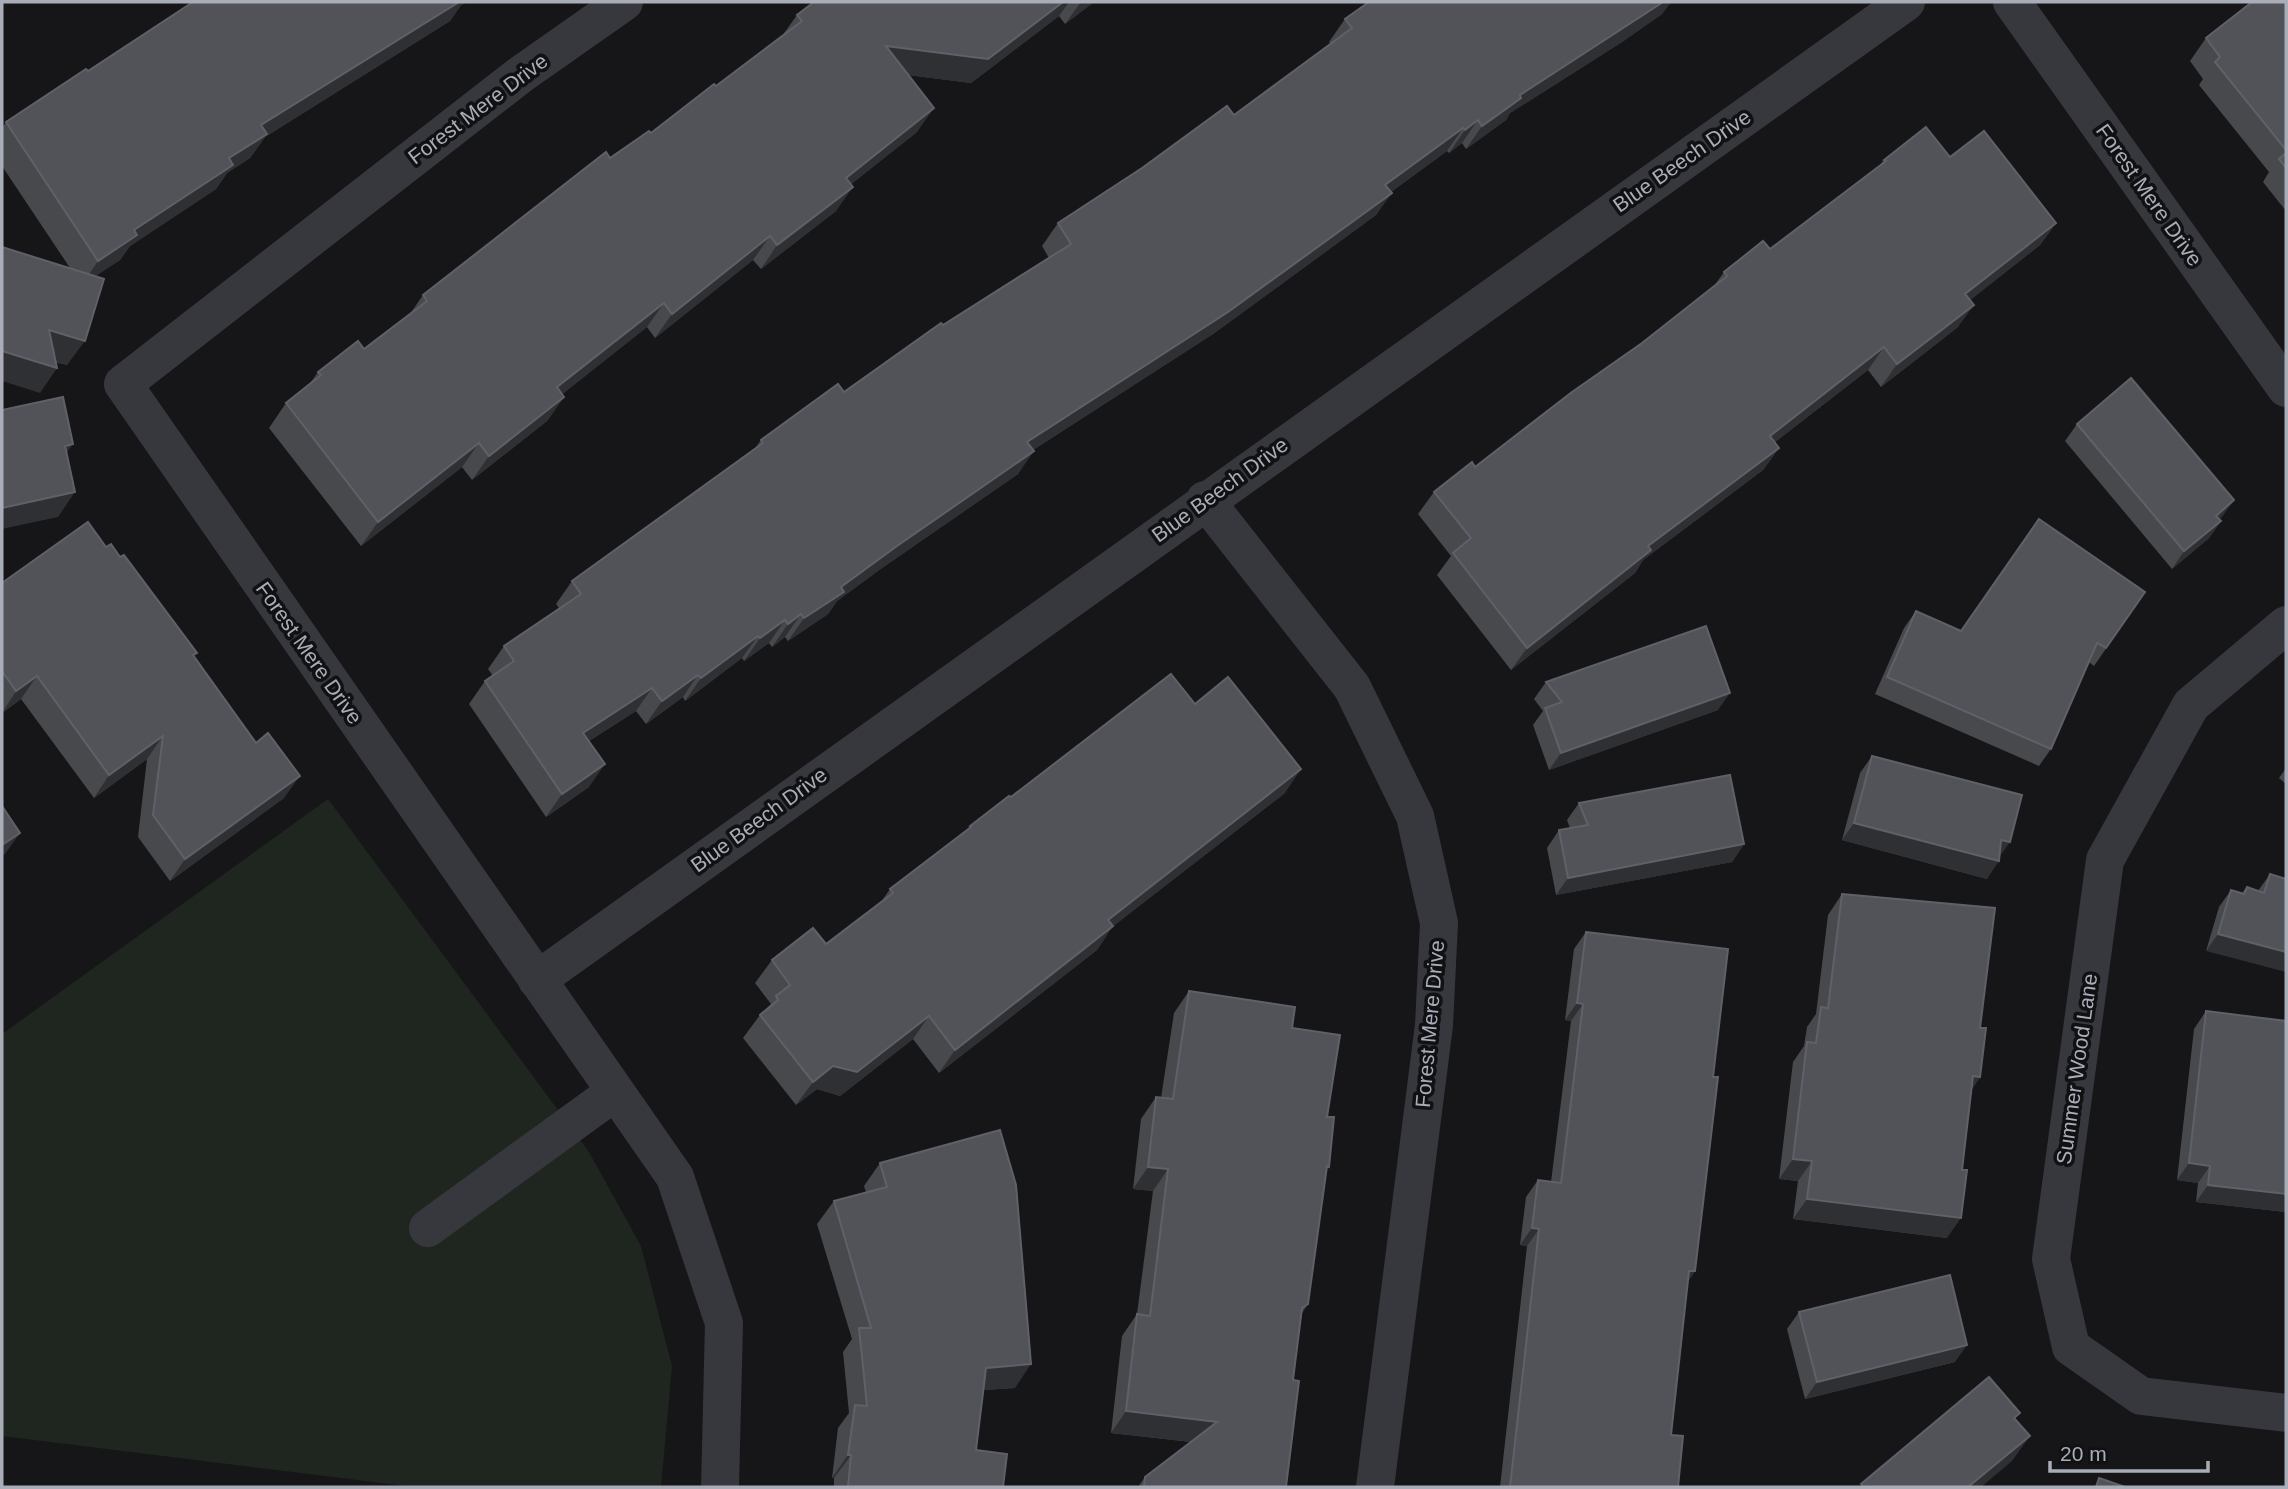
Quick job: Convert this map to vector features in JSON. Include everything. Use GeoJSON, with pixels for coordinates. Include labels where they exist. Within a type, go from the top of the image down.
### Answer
{"type":"FeatureCollection","features":[{"type":"Feature","properties":{"kind":"street","name":"Forest Mere Drive"},"geometry":{"type":"LineString","coordinates":[[624,2],[520,75],[122,384],[675,1177],[724,1323],[720,1487]]}},
{"type":"Feature","properties":{"kind":"street","name":"Blue Beech Drive"},"geometry":{"type":"LineString","coordinates":[[537,980],[1205,500],[1906,2]]}},
{"type":"Feature","properties":{"kind":"street","name":"Forest Mere Drive"},"geometry":{"type":"LineString","coordinates":[[2012,2],[2286,388]]}},
{"type":"Feature","properties":{"kind":"street","name":"Forest Mere Drive"},"geometry":{"type":"LineString","coordinates":[[1205,500],[1352,687],[1415,816],[1439,923],[1434,1025],[1375,1487]]}},
{"type":"Feature","properties":{"kind":"street","name":"Summer Wood Lane"},"geometry":{"type":"LineString","coordinates":[[2286,625],[2191,705],[2105,860],[2051,1259],[2071,1347],[2141,1396],[2286,1413]]}},
{"type":"Feature","properties":{"kind":"street"},"geometry":{"type":"LineString","coordinates":[[428,1228],[615,1092]]}},
{"type":"Feature","properties":{"kind":"shaded area"},"geometry":{"type":"Polygon","coordinates":[[[328,799],[589,1152],[641,1246],[672,1366],[661,1487],[414,1487],[2,1436],[2,1034],[328,799]]]}},
{"type":"Feature","properties":{"kind":"building"},"geometry":{"type":"Polygon","coordinates":[[[193,2],[459,2],[261,125],[267,134],[229,158],[233,165],[134,230],[137,235],[98,261],[6,122],[193,2]]]}},
{"type":"Feature","properties":{"kind":"building"},"geometry":{"type":"Polygon","coordinates":[[[814,2],[1063,2],[988,59],[886,46],[934,108],[846,178],[853,187],[777,245],[770,236],[672,314],[664,303],[557,387],[564,397],[489,456],[479,443],[378,522],[286,403],[321,375],[318,372],[358,341],[364,349],[427,301],[423,295],[606,152],[610,158],[649,131],[651,133],[802,21],[797,15],[814,2]]]}},
{"type":"Feature","properties":{"kind":"building"},"geometry":{"type":"Polygon","coordinates":[[[1369,2],[1663,2],[1520,95],[1521,98],[1482,126],[1478,120],[1465,130],[1463,128],[1385,185],[1392,193],[1228,312],[1027,442],[1034,451],[841,587],[844,592],[804,618],[801,614],[788,624],[785,620],[760,638],[758,636],[701,678],[698,675],[662,701],[652,688],[583,733],[605,764],[562,794],[485,681],[514,661],[504,646],[581,594],[572,581],[763,443],[761,440],[838,384],[844,392],[941,323],[943,325],[1071,244],[1058,223],[1142,168],[1227,106],[1234,115],[1352,28],[1345,19],[1369,2]]]}},
{"type":"Feature","properties":{"kind":"building"},"geometry":{"type":"Polygon","coordinates":[[[2252,2],[2286,2],[2286,150],[2215,62],[2220,57],[2206,38],[2252,2]]]}},
{"type":"Feature","properties":{"kind":"building"},"geometry":{"type":"Polygon","coordinates":[[[1926,127],[1950,157],[1984,131],[2056,223],[1965,294],[1974,305],[1897,364],[1884,347],[1770,436],[1779,448],[1648,546],[1651,550],[1527,648],[1453,553],[1471,538],[1434,492],[1472,462],[1475,467],[1572,392],[1642,343],[1727,276],[1724,272],[1763,241],[1770,249],[1886,161],[1884,160],[1926,127]]]}},
{"type":"Feature","properties":{"kind":"building"},"geometry":{"type":"Polygon","coordinates":[[[2286,153],[2286,168],[2279,159],[2286,153]]]}},
{"type":"Feature","properties":{"kind":"building"},"geometry":{"type":"Polygon","coordinates":[[[2,247],[104,279],[85,341],[49,330],[57,368],[2,351],[2,247]]]}},
{"type":"Feature","properties":{"kind":"building"},"geometry":{"type":"Polygon","coordinates":[[[2131,378],[2234,500],[2216,516],[2221,521],[2184,551],[2077,424],[2131,378]]]}},
{"type":"Feature","properties":{"kind":"building"},"geometry":{"type":"Polygon","coordinates":[[[63,397],[73,444],[65,446],[75,492],[2,508],[2,410],[63,397]]]}},
{"type":"Feature","properties":{"kind":"building"},"geometry":{"type":"Polygon","coordinates":[[[2039,519],[2145,592],[2106,648],[2097,643],[2051,749],[1887,677],[1916,611],[1961,631],[2039,519]]]}},
{"type":"Feature","properties":{"kind":"building"},"geometry":{"type":"Polygon","coordinates":[[[88,522],[106,547],[111,544],[120,557],[124,555],[197,653],[193,655],[256,743],[268,733],[300,776],[185,859],[153,815],[163,736],[109,775],[37,676],[16,691],[2,671],[2,583],[88,522]]]}},
{"type":"Feature","properties":{"kind":"building"},"geometry":{"type":"Polygon","coordinates":[[[1706,626],[1730,693],[1561,753],[1545,708],[1562,702],[1546,682],[1706,626]]]}},
{"type":"Feature","properties":{"kind":"building"},"geometry":{"type":"Polygon","coordinates":[[[1171,674],[1195,704],[1228,677],[1301,769],[1108,920],[1113,926],[955,1050],[929,1016],[857,1072],[833,1066],[813,1082],[760,1015],[778,1000],[776,996],[790,985],[772,960],[813,928],[826,944],[893,893],[890,889],[970,826],[1171,674]]]}},
{"type":"Feature","properties":{"kind":"building"},"geometry":{"type":"Polygon","coordinates":[[[1872,756],[2022,795],[2010,842],[2001,840],[1999,861],[1854,823],[1872,756]]]}},
{"type":"Feature","properties":{"kind":"building"},"geometry":{"type":"Polygon","coordinates":[[[1730,775],[1744,844],[1568,878],[1559,830],[1588,825],[1579,803],[1730,775]]]}},
{"type":"Feature","properties":{"kind":"building"},"geometry":{"type":"Polygon","coordinates":[[[2,806],[20,833],[2,845],[2,806]]]}},
{"type":"Feature","properties":{"kind":"building"},"geometry":{"type":"Polygon","coordinates":[[[2270,874],[2286,879],[2286,952],[2218,934],[2231,890],[2244,894],[2247,887],[2264,893],[2270,874]]]}},
{"type":"Feature","properties":{"kind":"building"},"geometry":{"type":"Polygon","coordinates":[[[1842,894],[1995,908],[1980,1028],[1986,1028],[1980,1077],[1973,1076],[1962,1170],[1967,1170],[1961,1218],[1807,1199],[1812,1161],[1793,1159],[1807,1042],[1816,1043],[1821,1007],[1828,1008],[1842,894]]]}},
{"type":"Feature","properties":{"kind":"building"},"geometry":{"type":"Polygon","coordinates":[[[1586,932],[1728,949],[1713,1077],[1718,1077],[1695,1271],[1689,1271],[1671,1435],[1683,1436],[1678,1487],[1510,1487],[1539,1229],[1532,1228],[1538,1180],[1561,1183],[1583,1004],[1577,1003],[1586,932]]]}},
{"type":"Feature","properties":{"kind":"building"},"geometry":{"type":"Polygon","coordinates":[[[1189,991],[1295,1007],[1292,1028],[1340,1035],[1327,1117],[1334,1117],[1329,1167],[1327,1166],[1308,1304],[1302,1308],[1293,1380],[1299,1381],[1286,1487],[1144,1487],[1145,1477],[1217,1422],[1126,1411],[1137,1314],[1150,1316],[1168,1169],[1148,1167],[1156,1097],[1173,1099],[1189,991]]]}},
{"type":"Feature","properties":{"kind":"building"},"geometry":{"type":"Polygon","coordinates":[[[2206,1011],[2286,1021],[2286,1194],[2208,1185],[2210,1166],[2189,1163],[2206,1011]]]}},
{"type":"Feature","properties":{"kind":"building"},"geometry":{"type":"Polygon","coordinates":[[[1000,1130],[1016,1185],[1031,1364],[986,1368],[976,1450],[1007,1454],[1003,1487],[848,1487],[851,1455],[848,1455],[855,1405],[867,1406],[859,1328],[871,1328],[834,1201],[887,1187],[880,1163],[1000,1130]]]}},
{"type":"Feature","properties":{"kind":"building"},"geometry":{"type":"Polygon","coordinates":[[[1950,1275],[1967,1345],[1817,1382],[1799,1312],[1950,1275]]]}},
{"type":"Feature","properties":{"kind":"building"},"geometry":{"type":"Polygon","coordinates":[[[1989,1377],[2020,1413],[2014,1418],[2030,1436],[1968,1487],[1863,1487],[1861,1484],[1989,1377]]]}},
{"type":"Feature","properties":{"kind":"building"},"geometry":{"type":"Polygon","coordinates":[[[2099,1478],[2125,1487],[2096,1487],[2099,1478]]]}}]}
